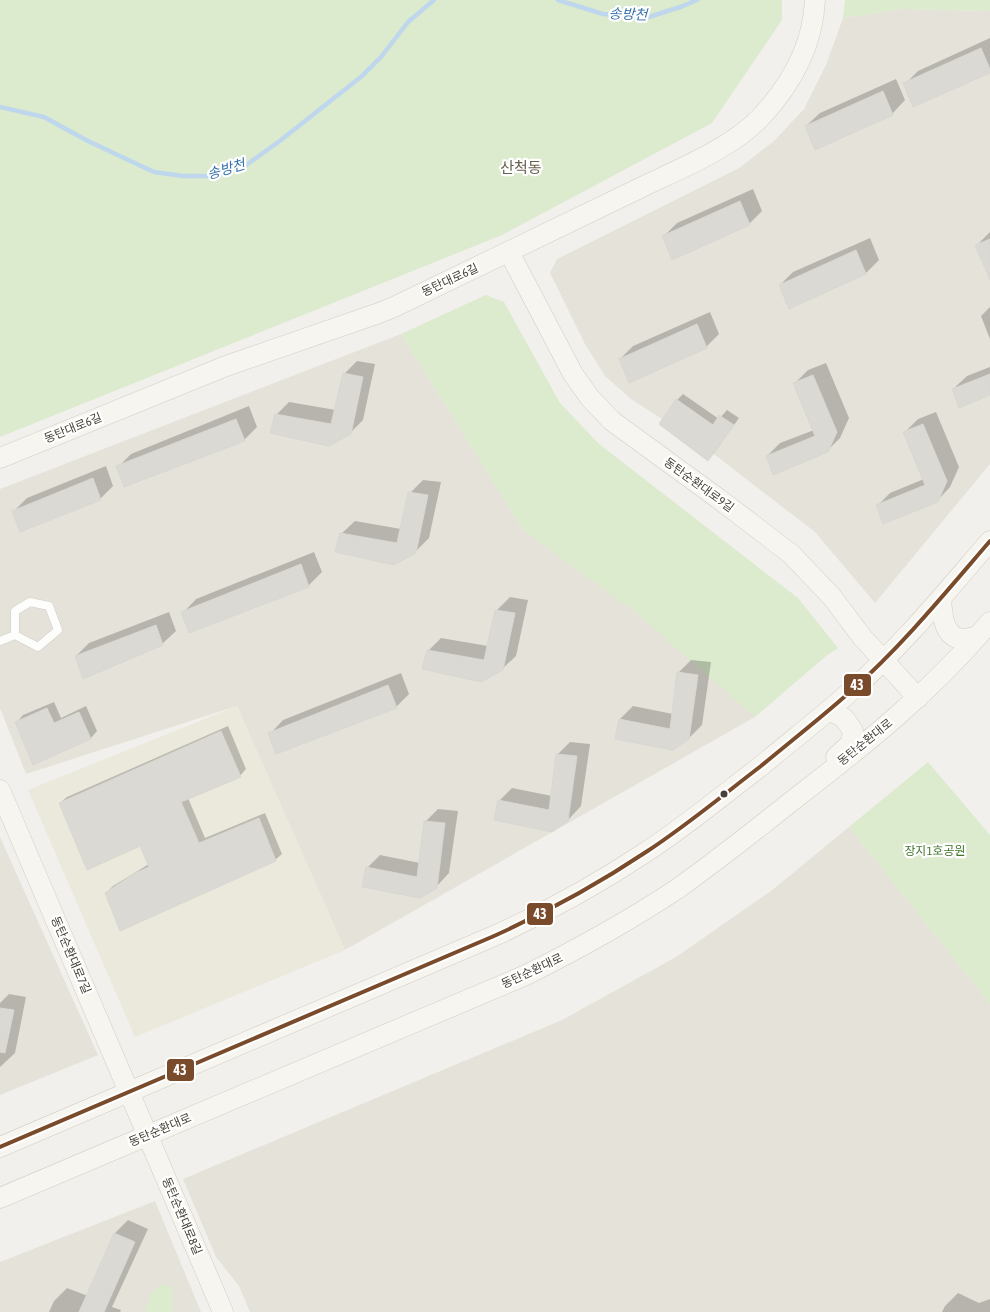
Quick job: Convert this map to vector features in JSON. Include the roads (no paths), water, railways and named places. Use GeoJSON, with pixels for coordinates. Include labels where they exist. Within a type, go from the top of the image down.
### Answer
{"type":"FeatureCollection","features":[{"type":"Feature","properties":{"kind":"main road","name":"동탄대로6길"},"geometry":{"type":"LineString","coordinates":[[0,458],[226,366],[380,313],[510,252],[738,137],[760,118],[781,93],[798,67],[813,23],[815,0]]}},
{"type":"Feature","properties":{"kind":"main road","name":"동탄순환대로9길"},"geometry":{"type":"LineString","coordinates":[[510,252],[573,374],[590,398],[612,421],[791,554],[832,597],[862,637],[918,698]]}},
{"type":"Feature","properties":{"kind":"main road"},"geometry":{"type":"LineString","coordinates":[[0,1147],[494,936],[531,919],[624,867],[738,784],[852,690],[941,598],[990,541]]}},
{"type":"Feature","properties":{"kind":"main road"},"geometry":{"type":"LineString","coordinates":[[941,598],[943,618],[948,630],[954,637],[964,639],[984,629]]}},
{"type":"Feature","properties":{"kind":"main road","name":"동탄순환대로"},"geometry":{"type":"LineString","coordinates":[[0,1198],[145,1128],[526,975],[571,952],[637,914],[678,888],[869,741],[918,698],[967,649],[984,629]]}},
{"type":"Feature","properties":{"kind":"main road"},"geometry":{"type":"LineString","coordinates":[[806,790],[850,743],[853,731],[844,718],[829,710]]}},
{"type":"Feature","properties":{"kind":"main road","name":"동탄순환대로7길"},"geometry":{"type":"LineString","coordinates":[[0,790],[145,1128]]}},
{"type":"Feature","properties":{"kind":"main road","name":"동탄순환대로8길"},"geometry":{"type":"LineString","coordinates":[[145,1128],[223,1312]]}},
{"type":"Feature","properties":{"kind":"lane"},"geometry":{"type":"LineString","coordinates":[[0,641],[15,635],[38,647],[58,630],[49,606],[30,602],[15,611],[15,635]]}},
{"type":"Feature","properties":{"kind":"waterway","name":"송방천"},"geometry":{"type":"LineString","coordinates":[[0,107],[44,117],[88,141],[154,172],[183,176],[212,176],[245,166],[362,76],[381,57],[408,22],[434,0]]}},
{"type":"Feature","properties":{"kind":"waterway","name":"송방천"},"geometry":{"type":"LineString","coordinates":[[558,0],[603,14],[649,17],[697,0]]}},
{"type":"Feature","properties":{"kind":"district","name":"산척동"},"geometry":{"type":"Point","coordinates":[521,168]}},
{"type":"Feature","properties":{"kind":"park label","name":"장지1호공원"},"geometry":{"type":"Point","coordinates":[935,851]}}]}
